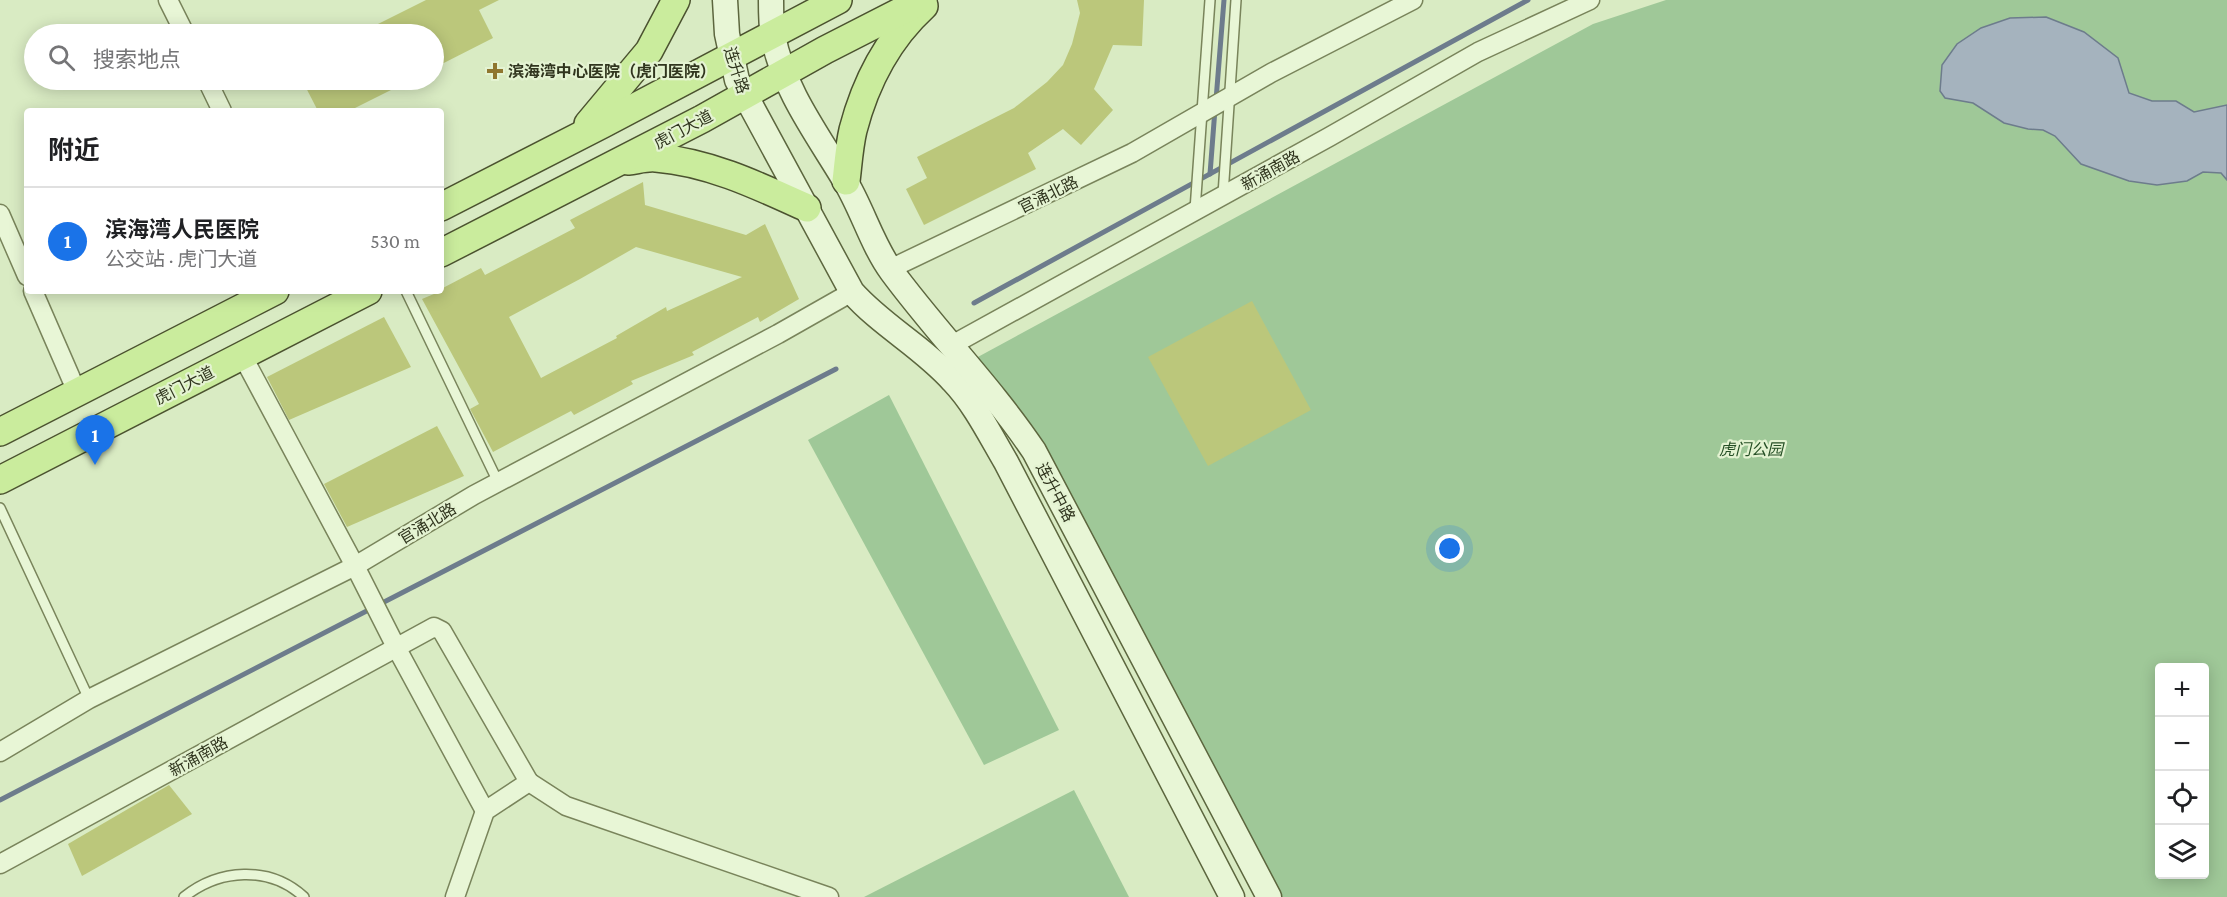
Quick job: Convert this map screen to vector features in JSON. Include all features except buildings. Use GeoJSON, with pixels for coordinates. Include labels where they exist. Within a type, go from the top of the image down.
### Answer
{"type":"FeatureCollection","features":[{"type":"Feature","properties":{"kind":"main road"},"geometry":{"type":"LineString","coordinates":[[575,138],[614,95],[649,51],[676,0]]}},
{"type":"Feature","properties":{"kind":"main road","name":"连升路"},"geometry":{"type":"LineString","coordinates":[[725,0],[726,34],[737,80],[767,136]]}},
{"type":"Feature","properties":{"kind":"main road"},"geometry":{"type":"LineString","coordinates":[[771,0],[772,34],[784,73]]}},
{"type":"Feature","properties":{"kind":"main road"},"geometry":{"type":"LineString","coordinates":[[444,205],[838,0]]}},
{"type":"Feature","properties":{"kind":"main road","name":"虎门大道"},"geometry":{"type":"LineString","coordinates":[[444,251],[618,163],[923,0]]}},
{"type":"Feature","properties":{"kind":"main road"},"geometry":{"type":"LineString","coordinates":[[846,182],[852,133],[865,91],[884,54],[910,19],[932,0]]}},
{"type":"Feature","properties":{"kind":"main road","name":"连升中路"},"geometry":{"type":"LineString","coordinates":[[784,73],[804,113],[846,182],[890,269],[1011,417],[1034,451],[1269,897]]}},
{"type":"Feature","properties":{"kind":"main road","name":"连升中路"},"geometry":{"type":"LineString","coordinates":[[767,136],[852,292],[870,311],[920,350],[953,380],[971,403],[1011,472],[1232,897]]}},
{"type":"Feature","properties":{"kind":"main road"},"geometry":{"type":"LineString","coordinates":[[618,163],[654,158],[698,164],[757,185],[807,208]]}},
{"type":"Feature","properties":{"kind":"main road"},"geometry":{"type":"LineString","coordinates":[[0,432],[269,294]]}},
{"type":"Feature","properties":{"kind":"main road","name":"虎门大道"},"geometry":{"type":"LineString","coordinates":[[0,480],[362,294]]}},
{"type":"Feature","properties":{"kind":"street"},"geometry":{"type":"LineString","coordinates":[[168,0],[179,24]]}},
{"type":"Feature","properties":{"kind":"street"},"geometry":{"type":"LineString","coordinates":[[1229,96],[1413,0]]}},
{"type":"Feature","properties":{"kind":"street","name":"新涌南路"},"geometry":{"type":"LineString","coordinates":[[952,345],[1223,187],[1478,52],[1590,0]]}},
{"type":"Feature","properties":{"kind":"street"},"geometry":{"type":"LineString","coordinates":[[212,90],[221,108]]}},
{"type":"Feature","properties":{"kind":"street","name":"官涌北路"},"geometry":{"type":"LineString","coordinates":[[890,269],[1132,153],[1229,96]]}},
{"type":"Feature","properties":{"kind":"street"},"geometry":{"type":"LineString","coordinates":[[0,214],[24,269]]}},
{"type":"Feature","properties":{"kind":"street","name":"官涌北路"},"geometry":{"type":"LineString","coordinates":[[0,752],[89,699],[359,574],[498,482],[768,340],[852,292]]}},
{"type":"Feature","properties":{"kind":"street"},"geometry":{"type":"LineString","coordinates":[[34,294],[77,392]]}},
{"type":"Feature","properties":{"kind":"street"},"geometry":{"type":"LineString","coordinates":[[242,355],[485,811]]}},
{"type":"Feature","properties":{"kind":"street","name":"新涌南路"},"geometry":{"type":"LineString","coordinates":[[0,864],[434,627],[442,631],[529,782]]}},
{"type":"Feature","properties":{"kind":"street"},"geometry":{"type":"LineString","coordinates":[[455,897],[485,811],[529,782],[566,806],[829,897]]}},
{"type":"Feature","properties":{"kind":"lane"},"geometry":{"type":"LineString","coordinates":[[1195,203],[1210,0]]}},
{"type":"Feature","properties":{"kind":"lane"},"geometry":{"type":"LineString","coordinates":[[1223,187],[1236,0]]}},
{"type":"Feature","properties":{"kind":"lane"},"geometry":{"type":"LineString","coordinates":[[407,294],[498,482]]}},
{"type":"Feature","properties":{"kind":"lane"},"geometry":{"type":"LineString","coordinates":[[0,508],[89,699]]}},
{"type":"Feature","properties":{"kind":"lane"},"geometry":{"type":"LineString","coordinates":[[184,897],[211,880],[241,874],[257,874],[286,884],[304,897]]}},
{"type":"Feature","properties":{"kind":"green space","name":"虎门公园"},"geometry":{"type":"Polygon","coordinates":[[[1666,0],[2227,0],[2227,897],[1261,897],[976,358],[1593,24],[1666,0]]]}},
{"type":"Feature","properties":{"kind":"green space"},"geometry":{"type":"Polygon","coordinates":[[[889,395],[1059,730],[984,765],[808,440],[889,395]]]}},
{"type":"Feature","properties":{"kind":"green space"},"geometry":{"type":"Polygon","coordinates":[[[1074,790],[1129,897],[864,897],[1074,790]]]}},
{"type":"Feature","properties":{"kind":"shaded area"},"geometry":{"type":"Polygon","coordinates":[[[2046,17],[2084,32],[2118,58],[2129,93],[2152,101],[2176,101],[2194,112],[2227,105],[2227,180],[2221,173],[2203,172],[2187,181],[2157,185],[2129,181],[2081,164],[2055,136],[2043,130],[2004,123],[1973,103],[1945,98],[1940,91],[1942,65],[1957,44],[1981,28],[2010,18],[2046,17]]]}},
{"type":"Feature","properties":{"kind":"waterway"},"geometry":{"type":"LineString","coordinates":[[1216,100],[1224,0]]}},
{"type":"Feature","properties":{"kind":"waterway"},"geometry":{"type":"LineString","coordinates":[[974,303],[1528,0]]}},
{"type":"Feature","properties":{"kind":"waterway"},"geometry":{"type":"LineString","coordinates":[[1210,174],[1215,109]]}},
{"type":"Feature","properties":{"kind":"waterway"},"geometry":{"type":"LineString","coordinates":[[0,800],[836,369]]}},
{"type":"Feature","properties":{"kind":"place","name":"滨海湾中心医院（虎门医院）"},"geometry":{"type":"Point","coordinates":[495,71]}},
{"type":"Feature","properties":{"kind":"place","name":"滨海湾人民医院"},"geometry":{"type":"Point","coordinates":[95,465]}}]}
